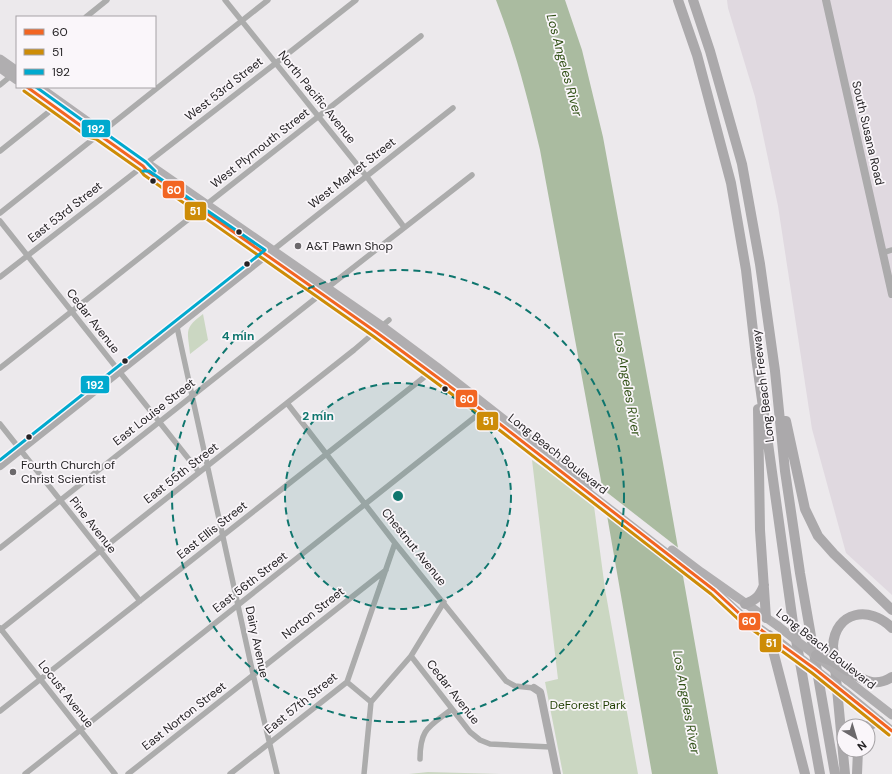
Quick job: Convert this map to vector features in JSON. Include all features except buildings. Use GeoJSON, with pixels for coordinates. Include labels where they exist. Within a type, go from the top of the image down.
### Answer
{"type":"FeatureCollection","features":[{"type":"Feature","properties":{"kind":"highway","name":"Long Beach Freeway"},"geometry":{"type":"LineString","coordinates":[[678,0],[698,55],[731,183],[746,270],[756,357],[793,622],[820,774]]}},
{"type":"Feature","properties":{"kind":"highway","name":"Long Beach Freeway"},"geometry":{"type":"LineString","coordinates":[[693,0],[710,51],[742,164],[760,264],[776,371],[785,471],[835,774]]}},
{"type":"Feature","properties":{"kind":"highway"},"geometry":{"type":"LineString","coordinates":[[756,357],[760,530],[766,618]]}},
{"type":"Feature","properties":{"kind":"highway"},"geometry":{"type":"LineString","coordinates":[[776,371],[800,490],[811,522],[818,536],[825,545],[892,610]]}},
{"type":"Feature","properties":{"kind":"highway"},"geometry":{"type":"LineString","coordinates":[[745,604],[754,600],[760,595],[764,583]]}},
{"type":"Feature","properties":{"kind":"highway"},"geometry":{"type":"LineString","coordinates":[[845,774],[833,646],[834,635],[839,625],[844,621],[850,617],[861,614],[873,615],[884,621],[892,628]]}},
{"type":"Feature","properties":{"kind":"highway"},"geometry":{"type":"LineString","coordinates":[[773,638],[805,774]]}},
{"type":"Feature","properties":{"kind":"highway"},"geometry":{"type":"LineString","coordinates":[[816,655],[832,661],[847,684],[872,683],[883,681],[892,677]]}},
{"type":"Feature","properties":{"kind":"highway"},"geometry":{"type":"LineString","coordinates":[[856,774],[857,758]]}},
{"type":"Feature","properties":{"kind":"main road"},"geometry":{"type":"LineString","coordinates":[[0,59],[16,75]]}},
{"type":"Feature","properties":{"kind":"main road"},"geometry":{"type":"LineString","coordinates":[[0,68],[16,75]]}},
{"type":"Feature","properties":{"kind":"main road","name":"Long Beach Boulevard"},"geometry":{"type":"LineString","coordinates":[[28,88],[143,166],[151,166],[204,207],[269,253],[324,291],[382,326],[433,370],[486,409],[699,575],[778,626],[816,655]]}},
{"type":"Feature","properties":{"kind":"main road","name":"Long Beach Boulevard"},"geometry":{"type":"LineString","coordinates":[[40,88],[95,127],[98,134]]}},
{"type":"Feature","properties":{"kind":"main road","name":"Long Beach Boulevard"},"geometry":{"type":"LineString","coordinates":[[699,575],[742,616],[815,669],[847,684],[892,715]]}},
{"type":"Feature","properties":{"kind":"main road"},"geometry":{"type":"LineString","coordinates":[[766,618],[773,638]]}},
{"type":"Feature","properties":{"kind":"main road","name":"Long Beach Boulevard"},"geometry":{"type":"LineString","coordinates":[[847,684],[879,721],[892,731]]}},
{"type":"Feature","properties":{"kind":"street"},"geometry":{"type":"LineString","coordinates":[[87,16],[107,0]]}},
{"type":"Feature","properties":{"kind":"street","name":"North Pacific Avenue"},"geometry":{"type":"LineString","coordinates":[[225,0],[367,177],[404,228]]}},
{"type":"Feature","properties":{"kind":"street"},"geometry":{"type":"LineString","coordinates":[[0,214],[98,134],[268,0]]}},
{"type":"Feature","properties":{"kind":"street","name":"West 53rd Street"},"geometry":{"type":"LineString","coordinates":[[143,166],[276,64],[356,0]]}},
{"type":"Feature","properties":{"kind":"street","name":"South Susana Road"},"geometry":{"type":"LineString","coordinates":[[826,0],[892,294]]}},
{"type":"Feature","properties":{"kind":"street","name":"West Plymouth Street"},"geometry":{"type":"LineString","coordinates":[[0,368],[421,36]]}},
{"type":"Feature","properties":{"kind":"street"},"geometry":{"type":"LineString","coordinates":[[0,85],[16,75]]}},
{"type":"Feature","properties":{"kind":"street"},"geometry":{"type":"LineString","coordinates":[[0,151],[55,107]]}},
{"type":"Feature","properties":{"kind":"street","name":"West Market Street"},"geometry":{"type":"LineString","coordinates":[[269,253],[453,108]]}},
{"type":"Feature","properties":{"kind":"street","name":"East 53rd Street"},"geometry":{"type":"LineString","coordinates":[[0,276],[143,166]]}},
{"type":"Feature","properties":{"kind":"street","name":"East Louise Street"},"geometry":{"type":"LineString","coordinates":[[0,548],[472,175]]}},
{"type":"Feature","properties":{"kind":"street","name":"Cedar Avenue"},"geometry":{"type":"LineString","coordinates":[[0,220],[199,472]]}},
{"type":"Feature","properties":{"kind":"street"},"geometry":{"type":"LineString","coordinates":[[882,253],[892,250]]}},
{"type":"Feature","properties":{"kind":"street"},"geometry":{"type":"LineString","coordinates":[[0,466],[269,253]]}},
{"type":"Feature","properties":{"kind":"street","name":"East 55th Street"},"geometry":{"type":"LineString","coordinates":[[0,629],[287,403],[382,326]]}},
{"type":"Feature","properties":{"kind":"street","name":"Dairy Avenue"},"geometry":{"type":"LineString","coordinates":[[177,327],[253,674],[277,774]]}},
{"type":"Feature","properties":{"kind":"street","name":"East Ellis Street"},"geometry":{"type":"LineString","coordinates":[[0,711],[433,370]]}},
{"type":"Feature","properties":{"kind":"street","name":"Chestnut Avenue"},"geometry":{"type":"LineString","coordinates":[[287,403],[506,681],[515,686],[534,688]]}},
{"type":"Feature","properties":{"kind":"street","name":"East 56th Street"},"geometry":{"type":"LineString","coordinates":[[25,774],[486,409]]}},
{"type":"Feature","properties":{"kind":"street","name":"Pine Avenue"},"geometry":{"type":"LineString","coordinates":[[0,424],[140,601]]}},
{"type":"Feature","properties":{"kind":"street","name":"East 57th Street"},"geometry":{"type":"LineString","coordinates":[[230,774],[347,682],[396,543]]}},
{"type":"Feature","properties":{"kind":"street","name":"Norton Street"},"geometry":{"type":"LineString","coordinates":[[253,674],[386,570]]}},
{"type":"Feature","properties":{"kind":"street"},"geometry":{"type":"LineString","coordinates":[[364,774],[371,702],[411,656],[444,602]]}},
{"type":"Feature","properties":{"kind":"street","name":"Locust Avenue"},"geometry":{"type":"LineString","coordinates":[[0,629],[115,774]]}},
{"type":"Feature","properties":{"kind":"street","name":"Cedar Avenue"},"geometry":{"type":"LineString","coordinates":[[411,656],[470,732],[485,742],[495,744],[551,747]]}},
{"type":"Feature","properties":{"kind":"street","name":"East Norton Street"},"geometry":{"type":"LineString","coordinates":[[128,774],[253,674]]}},
{"type":"Feature","properties":{"kind":"street"},"geometry":{"type":"LineString","coordinates":[[347,682],[371,702]]}},
{"type":"Feature","properties":{"kind":"street"},"geometry":{"type":"LineString","coordinates":[[534,688],[540,692],[556,774]]}},
{"type":"Feature","properties":{"kind":"street"},"geometry":{"type":"LineString","coordinates":[[420,759],[421,741],[425,731],[452,709]]}},
{"type":"Feature","properties":{"kind":"shaded area"},"geometry":{"type":"Polygon","coordinates":[[[727,0],[892,0],[892,595],[846,553],[812,429],[778,206],[755,97],[728,8],[727,0]]]}},
{"type":"Feature","properties":{"kind":"green space"},"geometry":{"type":"Polygon","coordinates":[[[203,314],[208,340],[190,354],[188,331],[192,323],[203,314]]]}},
{"type":"Feature","properties":{"kind":"green space","name":"DeForest Park"},"geometry":{"type":"Polygon","coordinates":[[[532,460],[575,490],[594,506],[605,589],[638,774],[563,774],[545,682],[558,679],[532,460]]]}},
{"type":"Feature","properties":{"kind":"green space"},"geometry":{"type":"Polygon","coordinates":[[[428,772],[501,774],[409,774],[428,772]]]}},
{"type":"Feature","properties":{"kind":"water","name":"Los Angeles River"},"geometry":{"type":"Polygon","coordinates":[[[496,0],[565,0],[582,50],[603,137],[718,774],[652,774],[600,475],[540,150],[521,74],[496,0]]]}},
{"type":"Feature","properties":{"kind":"pier"},"geometry":{"type":"Polygon","coordinates":[[[600,487],[681,550],[686,576],[605,513],[600,487]]]}},
{"type":"Feature","properties":{"kind":"transit line","name":"60"},"geometry":{"type":"LineString","coordinates":[[28,88],[91,133],[98,134],[143,166],[147,171],[376,332],[483,411],[714,590],[742,616],[815,669],[892,731]]}},
{"type":"Feature","properties":{"kind":"transit line","name":"192"},"geometry":{"type":"LineString","coordinates":[[37,88],[93,128],[101,130],[146,162],[155,171]]}},
{"type":"Feature","properties":{"kind":"transit line","name":"51"},"geometry":{"type":"LineString","coordinates":[[24,91],[88,137],[96,139],[140,170],[144,175],[373,336],[480,415],[711,594],[739,620],[812,673],[889,735]]}},
{"type":"Feature","properties":{"kind":"transit line","name":"192"},"geometry":{"type":"LineString","coordinates":[[0,460],[265,250],[149,171],[143,171]]}},
{"type":"Feature","properties":{"kind":"place","name":"A&T Pawn Shop"},"geometry":{"type":"Point","coordinates":[298,246]}},
{"type":"Feature","properties":{"kind":"place","name":"Fourth Church of Christ Scientist"},"geometry":{"type":"Point","coordinates":[13,472]}}]}
